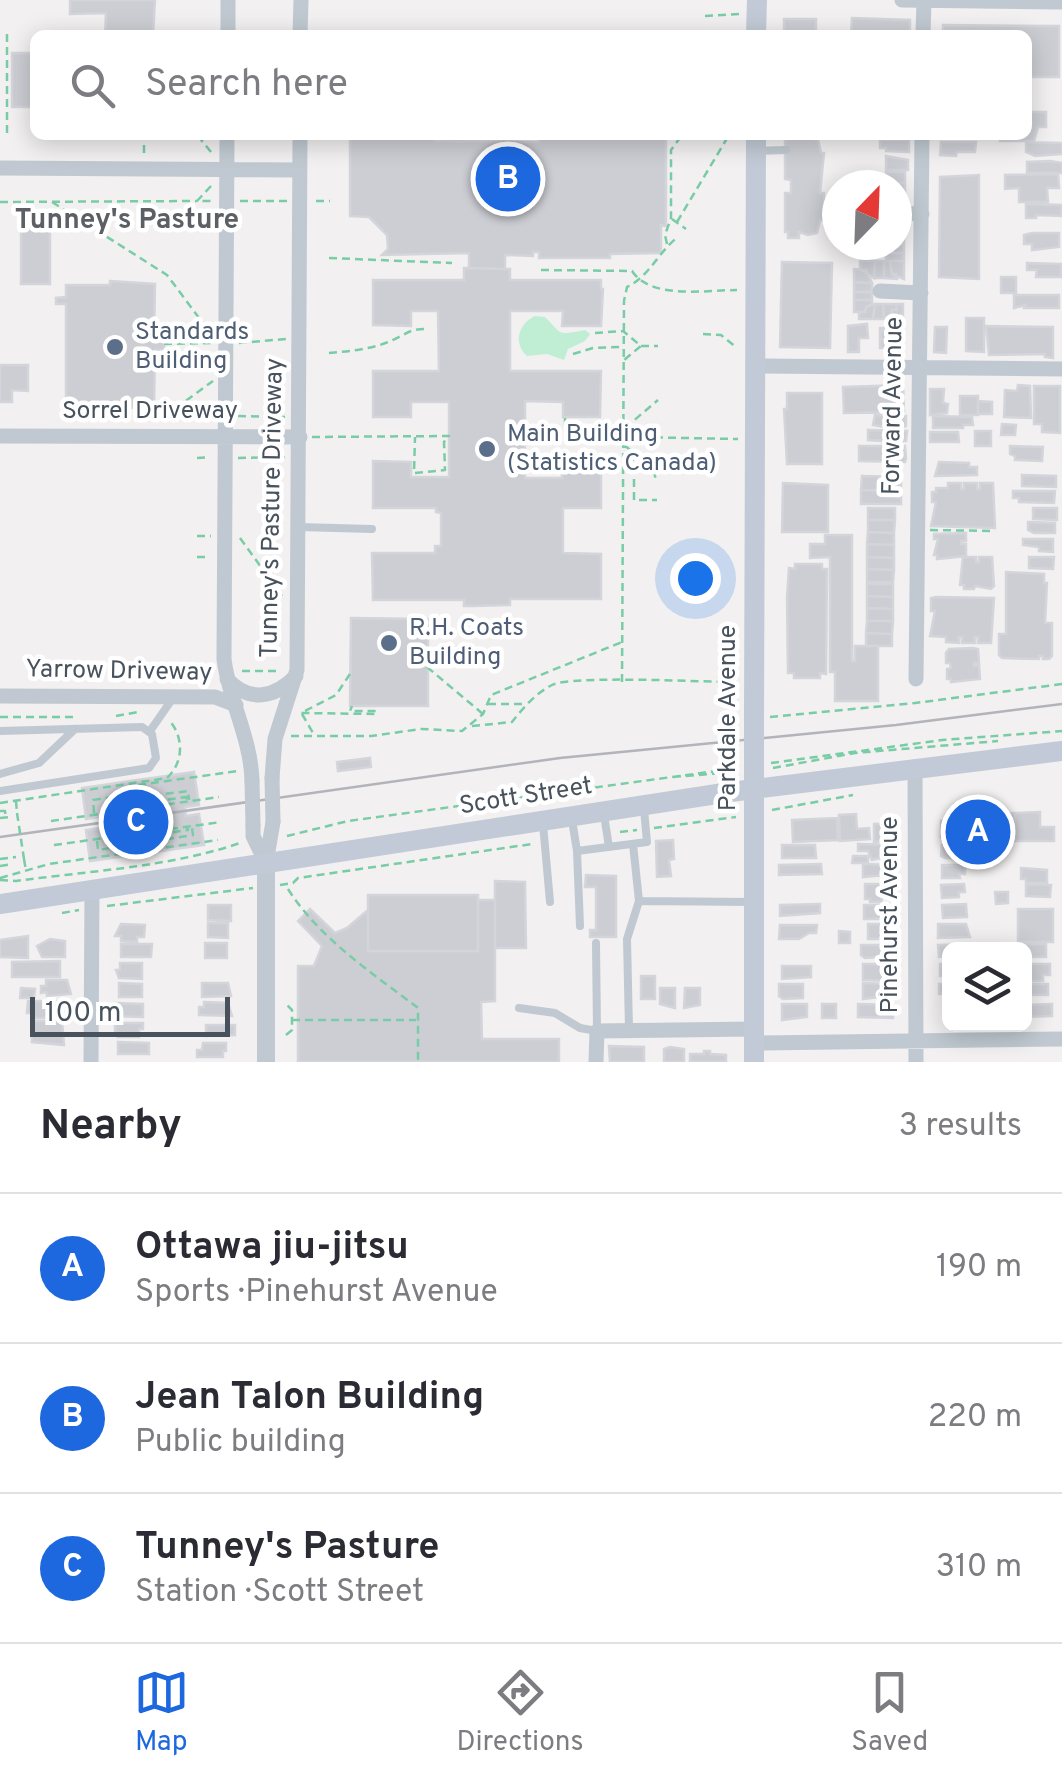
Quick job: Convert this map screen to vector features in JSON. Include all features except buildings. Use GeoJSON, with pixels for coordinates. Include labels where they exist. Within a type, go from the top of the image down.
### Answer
{"type":"FeatureCollection","features":[{"type":"Feature","properties":{"kind":"main road","name":"Parkdale Avenue"},"geometry":{"type":"LineString","coordinates":[[754,1045],[754,757],[762,718],[756,440],[749,360],[756,143]]}},
{"type":"Feature","properties":{"kind":"main road","name":"Scott Street"},"geometry":{"type":"LineString","coordinates":[[0,904],[603,810],[1062,751]]}},
{"type":"Feature","properties":{"kind":"street"},"geometry":{"type":"LineString","coordinates":[[228,0],[228,30]]}},
{"type":"Feature","properties":{"kind":"street"},"geometry":{"type":"LineString","coordinates":[[300,0],[300,30]]}},
{"type":"Feature","properties":{"kind":"street"},"geometry":{"type":"LineString","coordinates":[[902,0],[1062,2]]}},
{"type":"Feature","properties":{"kind":"street"},"geometry":{"type":"LineString","coordinates":[[923,30],[924,0]]}},
{"type":"Feature","properties":{"kind":"street","name":"Tunney's Pasture Driveway"},"geometry":{"type":"LineString","coordinates":[[227,140],[224,659],[234,675],[236,705],[250,755],[246,776],[253,836],[266,863]]}},
{"type":"Feature","properties":{"kind":"street","name":"Tunney's Pasture Driveway"},"geometry":{"type":"LineString","coordinates":[[266,863],[272,822],[273,748],[290,674],[300,527],[300,170],[304,140]]}},
{"type":"Feature","properties":{"kind":"street","name":"Forward Avenue"},"geometry":{"type":"LineString","coordinates":[[916,678],[922,140]]}},
{"type":"Feature","properties":{"kind":"street"},"geometry":{"type":"LineString","coordinates":[[0,168],[300,170]]}},
{"type":"Feature","properties":{"kind":"street"},"geometry":{"type":"LineString","coordinates":[[912,214],[922,214]]}},
{"type":"Feature","properties":{"kind":"street"},"geometry":{"type":"LineString","coordinates":[[880,291],[921,293]]}},
{"type":"Feature","properties":{"kind":"street"},"geometry":{"type":"LineString","coordinates":[[749,360],[920,368],[1062,369]]}},
{"type":"Feature","properties":{"kind":"street","name":"Sorrel Driveway"},"geometry":{"type":"LineString","coordinates":[[0,436],[300,437]]}},
{"type":"Feature","properties":{"kind":"street","name":"Yarrow Driveway"},"geometry":{"type":"LineString","coordinates":[[234,675],[242,692],[261,696],[280,690],[290,674]]}},
{"type":"Feature","properties":{"kind":"street","name":"Yarrow Driveway"},"geometry":{"type":"LineString","coordinates":[[0,696],[219,698],[236,705]]}},
{"type":"Feature","properties":{"kind":"street","name":"Pinehurst Avenue"},"geometry":{"type":"LineString","coordinates":[[915,768],[916,1062]]}},
{"type":"Feature","properties":{"kind":"street"},"geometry":{"type":"LineString","coordinates":[[266,863],[266,1062]]}},
{"type":"Feature","properties":{"kind":"street"},"geometry":{"type":"LineString","coordinates":[[92,890],[92,1062]]}},
{"type":"Feature","properties":{"kind":"street"},"geometry":{"type":"LineString","coordinates":[[596,1062],[598,1030],[754,1045],[1062,1039]]}},
{"type":"Feature","properties":{"kind":"lane"},"geometry":{"type":"LineString","coordinates":[[756,143],[786,150]]}},
{"type":"Feature","properties":{"kind":"lane"},"geometry":{"type":"LineString","coordinates":[[300,527],[372,528]]}},
{"type":"Feature","properties":{"kind":"lane"},"geometry":{"type":"LineString","coordinates":[[0,791],[152,766],[156,758],[150,730],[174,698]]}},
{"type":"Feature","properties":{"kind":"lane"},"geometry":{"type":"LineString","coordinates":[[0,731],[142,727],[150,730]]}},
{"type":"Feature","properties":{"kind":"lane"},"geometry":{"type":"LineString","coordinates":[[0,774],[40,763],[76,729]]}},
{"type":"Feature","properties":{"kind":"lane"},"geometry":{"type":"LineString","coordinates":[[577,851],[647,842],[644,805]]}},
{"type":"Feature","properties":{"kind":"lane"},"geometry":{"type":"LineString","coordinates":[[603,810],[609,847]]}},
{"type":"Feature","properties":{"kind":"lane"},"geometry":{"type":"LineString","coordinates":[[572,815],[580,926]]}},
{"type":"Feature","properties":{"kind":"lane"},"geometry":{"type":"LineString","coordinates":[[543,819],[550,902]]}},
{"type":"Feature","properties":{"kind":"lane"},"geometry":{"type":"LineString","coordinates":[[629,1030],[627,939],[639,901],[633,844]]}},
{"type":"Feature","properties":{"kind":"lane"},"geometry":{"type":"LineString","coordinates":[[639,901],[754,902]]}},
{"type":"Feature","properties":{"kind":"lane"},"geometry":{"type":"LineString","coordinates":[[519,1008],[555,1013],[580,1028],[598,1030],[596,943]]}},
{"type":"Feature","properties":{"kind":"path"},"geometry":{"type":"LineString","coordinates":[[706,16],[750,7]]}},
{"type":"Feature","properties":{"kind":"path"},"geometry":{"type":"LineString","coordinates":[[6,133],[7,30]]}},
{"type":"Feature","properties":{"kind":"path"},"geometry":{"type":"LineString","coordinates":[[144,140],[144,169]]}},
{"type":"Feature","properties":{"kind":"path"},"geometry":{"type":"LineString","coordinates":[[201,140],[211,152]]}},
{"type":"Feature","properties":{"kind":"path"},"geometry":{"type":"LineString","coordinates":[[667,245],[672,150],[679,140]]}},
{"type":"Feature","properties":{"kind":"path"},"geometry":{"type":"LineString","coordinates":[[677,222],[726,140]]}},
{"type":"Feature","properties":{"kind":"path"},"geometry":{"type":"LineString","coordinates":[[197,201],[212,185]]}},
{"type":"Feature","properties":{"kind":"path"},"geometry":{"type":"LineString","coordinates":[[0,202],[218,201]]}},
{"type":"Feature","properties":{"kind":"path"},"geometry":{"type":"LineString","coordinates":[[239,201],[290,201]]}},
{"type":"Feature","properties":{"kind":"path"},"geometry":{"type":"LineString","coordinates":[[309,201],[330,202]]}},
{"type":"Feature","properties":{"kind":"path"},"geometry":{"type":"LineString","coordinates":[[52,202],[166,275],[218,343],[164,344]]}},
{"type":"Feature","properties":{"kind":"path"},"geometry":{"type":"LineString","coordinates":[[671,218],[686,229]]}},
{"type":"Feature","properties":{"kind":"path"},"geometry":{"type":"LineString","coordinates":[[622,682],[626,287],[639,282],[678,236]]}},
{"type":"Feature","properties":{"kind":"path"},"geometry":{"type":"LineString","coordinates":[[329,258],[452,263]]}},
{"type":"Feature","properties":{"kind":"path"},"geometry":{"type":"LineString","coordinates":[[541,270],[632,271],[639,282],[664,289],[743,290]]}},
{"type":"Feature","properties":{"kind":"path"},"geometry":{"type":"LineString","coordinates":[[329,353],[396,339],[410,328],[425,330]]}},
{"type":"Feature","properties":{"kind":"path"},"geometry":{"type":"LineString","coordinates":[[595,333],[623,331],[640,346]]}},
{"type":"Feature","properties":{"kind":"path"},"geometry":{"type":"LineString","coordinates":[[703,334],[722,335],[749,360]]}},
{"type":"Feature","properties":{"kind":"path"},"geometry":{"type":"LineString","coordinates":[[238,343],[291,338]]}},
{"type":"Feature","properties":{"kind":"path"},"geometry":{"type":"LineString","coordinates":[[624,360],[640,346],[658,346]]}},
{"type":"Feature","properties":{"kind":"path"},"geometry":{"type":"LineString","coordinates":[[573,354],[593,348],[623,347]]}},
{"type":"Feature","properties":{"kind":"path"},"geometry":{"type":"LineString","coordinates":[[165,416],[226,371]]}},
{"type":"Feature","properties":{"kind":"path"},"geometry":{"type":"LineString","coordinates":[[624,429],[658,400]]}},
{"type":"Feature","properties":{"kind":"path"},"geometry":{"type":"LineString","coordinates":[[197,416],[214,416]]}},
{"type":"Feature","properties":{"kind":"path"},"geometry":{"type":"LineString","coordinates":[[236,416],[291,416]]}},
{"type":"Feature","properties":{"kind":"path"},"geometry":{"type":"LineString","coordinates":[[565,418],[565,426],[579,426],[586,436]]}},
{"type":"Feature","properties":{"kind":"path"},"geometry":{"type":"LineString","coordinates":[[584,431],[536,430],[525,435],[756,440]]}},
{"type":"Feature","properties":{"kind":"path"},"geometry":{"type":"LineString","coordinates":[[300,437],[448,436],[444,442],[445,470],[414,472],[416,437]]}},
{"type":"Feature","properties":{"kind":"path"},"geometry":{"type":"LineString","coordinates":[[623,444],[653,468],[656,480]]}},
{"type":"Feature","properties":{"kind":"path"},"geometry":{"type":"LineString","coordinates":[[634,454],[634,500],[657,500]]}},
{"type":"Feature","properties":{"kind":"path"},"geometry":{"type":"LineString","coordinates":[[197,458],[216,457]]}},
{"type":"Feature","properties":{"kind":"path"},"geometry":{"type":"LineString","coordinates":[[237,458],[289,458]]}},
{"type":"Feature","properties":{"kind":"path"},"geometry":{"type":"LineString","coordinates":[[918,530],[993,531]]}},
{"type":"Feature","properties":{"kind":"path"},"geometry":{"type":"LineString","coordinates":[[234,535],[242,538],[285,600]]}},
{"type":"Feature","properties":{"kind":"path"},"geometry":{"type":"LineString","coordinates":[[197,536],[216,536]]}},
{"type":"Feature","properties":{"kind":"path"},"geometry":{"type":"LineString","coordinates":[[471,726],[483,714],[491,695],[622,642]]}},
{"type":"Feature","properties":{"kind":"path"},"geometry":{"type":"LineString","coordinates":[[427,667],[483,714]]}},
{"type":"Feature","properties":{"kind":"path"},"geometry":{"type":"LineString","coordinates":[[553,672],[555,682]]}},
{"type":"Feature","properties":{"kind":"path"},"geometry":{"type":"LineString","coordinates":[[234,675],[290,674]]}},
{"type":"Feature","properties":{"kind":"path"},"geometry":{"type":"LineString","coordinates":[[301,713],[336,695],[350,674]]}},
{"type":"Feature","properties":{"kind":"path"},"geometry":{"type":"LineString","coordinates":[[290,736],[371,736],[422,728],[453,732],[512,722],[526,704],[555,682],[734,682]]}},
{"type":"Feature","properties":{"kind":"path"},"geometry":{"type":"LineString","coordinates":[[762,718],[915,704],[1062,684]]}},
{"type":"Feature","properties":{"kind":"path"},"geometry":{"type":"LineString","coordinates":[[487,704],[526,704]]}},
{"type":"Feature","properties":{"kind":"path"},"geometry":{"type":"LineString","coordinates":[[301,713],[376,714],[376,710],[350,711],[352,706]]}},
{"type":"Feature","properties":{"kind":"path"},"geometry":{"type":"LineString","coordinates":[[0,803],[168,778],[177,767],[178,732],[161,715],[142,711],[112,717]]}},
{"type":"Feature","properties":{"kind":"path"},"geometry":{"type":"LineString","coordinates":[[301,713],[315,735]]}},
{"type":"Feature","properties":{"kind":"path"},"geometry":{"type":"LineString","coordinates":[[0,717],[93,717]]}},
{"type":"Feature","properties":{"kind":"path"},"geometry":{"type":"LineString","coordinates":[[779,762],[942,740],[1062,732]]}},
{"type":"Feature","properties":{"kind":"path"},"geometry":{"type":"LineString","coordinates":[[787,766],[855,753],[1011,741],[1062,732]]}},
{"type":"Feature","properties":{"kind":"path"},"geometry":{"type":"LineString","coordinates":[[283,837],[348,820],[662,776],[732,771]]}},
{"type":"Feature","properties":{"kind":"path"},"geometry":{"type":"LineString","coordinates":[[138,783],[246,776]]}},
{"type":"Feature","properties":{"kind":"path"},"geometry":{"type":"LineString","coordinates":[[138,783],[150,849]]}},
{"type":"Feature","properties":{"kind":"path"},"geometry":{"type":"LineString","coordinates":[[95,814],[92,800],[188,791],[188,801]]}},
{"type":"Feature","properties":{"kind":"path"},"geometry":{"type":"LineString","coordinates":[[779,808],[845,796]]}},
{"type":"Feature","properties":{"kind":"path"},"geometry":{"type":"LineString","coordinates":[[142,806],[186,797],[188,801]]}},
{"type":"Feature","properties":{"kind":"path"},"geometry":{"type":"LineString","coordinates":[[51,820],[218,797]]}},
{"type":"Feature","properties":{"kind":"path"},"geometry":{"type":"LineString","coordinates":[[16,801],[26,872]]}},
{"type":"Feature","properties":{"kind":"path"},"geometry":{"type":"LineString","coordinates":[[0,812],[5,811],[5,818]]}},
{"type":"Feature","properties":{"kind":"path"},"geometry":{"type":"LineString","coordinates":[[607,834],[743,818]]}},
{"type":"Feature","properties":{"kind":"path"},"geometry":{"type":"LineString","coordinates":[[54,845],[221,822]]}},
{"type":"Feature","properties":{"kind":"path"},"geometry":{"type":"LineString","coordinates":[[97,839],[98,850],[147,836],[193,835],[189,826]]}},
{"type":"Feature","properties":{"kind":"path"},"geometry":{"type":"LineString","coordinates":[[289,835],[292,841]]}},
{"type":"Feature","properties":{"kind":"path"},"geometry":{"type":"LineString","coordinates":[[0,879],[49,864],[218,840]]}},
{"type":"Feature","properties":{"kind":"path"},"geometry":{"type":"LineString","coordinates":[[418,1062],[418,1008],[302,913],[286,887],[298,878],[546,842]]}},
{"type":"Feature","properties":{"kind":"path"},"geometry":{"type":"LineString","coordinates":[[0,879],[16,881],[139,863],[238,843]]}},
{"type":"Feature","properties":{"kind":"path"},"geometry":{"type":"LineString","coordinates":[[0,859],[16,857]]}},
{"type":"Feature","properties":{"kind":"path"},"geometry":{"type":"LineString","coordinates":[[0,866],[12,864]]}},
{"type":"Feature","properties":{"kind":"path"},"geometry":{"type":"LineString","coordinates":[[113,906],[242,890]]}},
{"type":"Feature","properties":{"kind":"path"},"geometry":{"type":"LineString","coordinates":[[286,1005],[292,1010],[292,1030],[286,1034]]}},
{"type":"Feature","properties":{"kind":"path"},"geometry":{"type":"LineString","coordinates":[[292,1020],[418,1020]]}},
{"type":"Feature","properties":{"kind":"green space"},"geometry":{"type":"Polygon","coordinates":[[[535,316],[545,317],[560,332],[585,330],[590,334],[568,349],[564,360],[547,354],[527,356],[519,334],[535,316]]]}},
{"type":"Feature","properties":{"kind":"tram line"},"geometry":{"type":"LineString","coordinates":[[0,837],[560,758],[896,725],[1062,704]]}},
{"type":"Feature","properties":{"kind":"place","name":"Jean Talon Building"},"geometry":{"type":"Point","coordinates":[508,179]}},
{"type":"Feature","properties":{"kind":"place","name":"Standards Building"},"geometry":{"type":"Point","coordinates":[115,347]}},
{"type":"Feature","properties":{"kind":"place","name":"Main Building (Statistics Canada)"},"geometry":{"type":"Point","coordinates":[487,449]}},
{"type":"Feature","properties":{"kind":"place","name":"R.H. Coats Building"},"geometry":{"type":"Point","coordinates":[389,643]}},
{"type":"Feature","properties":{"kind":"place","name":"Tunney's Pasture"},"geometry":{"type":"Point","coordinates":[136,822]}},
{"type":"Feature","properties":{"kind":"place","name":"Ottawa jiu-jitsu"},"geometry":{"type":"Point","coordinates":[978,832]}},
{"type":"Feature","properties":{"kind":"district","name":"Tunney's Pasture"},"geometry":{"type":"Point","coordinates":[127,221]}}]}
